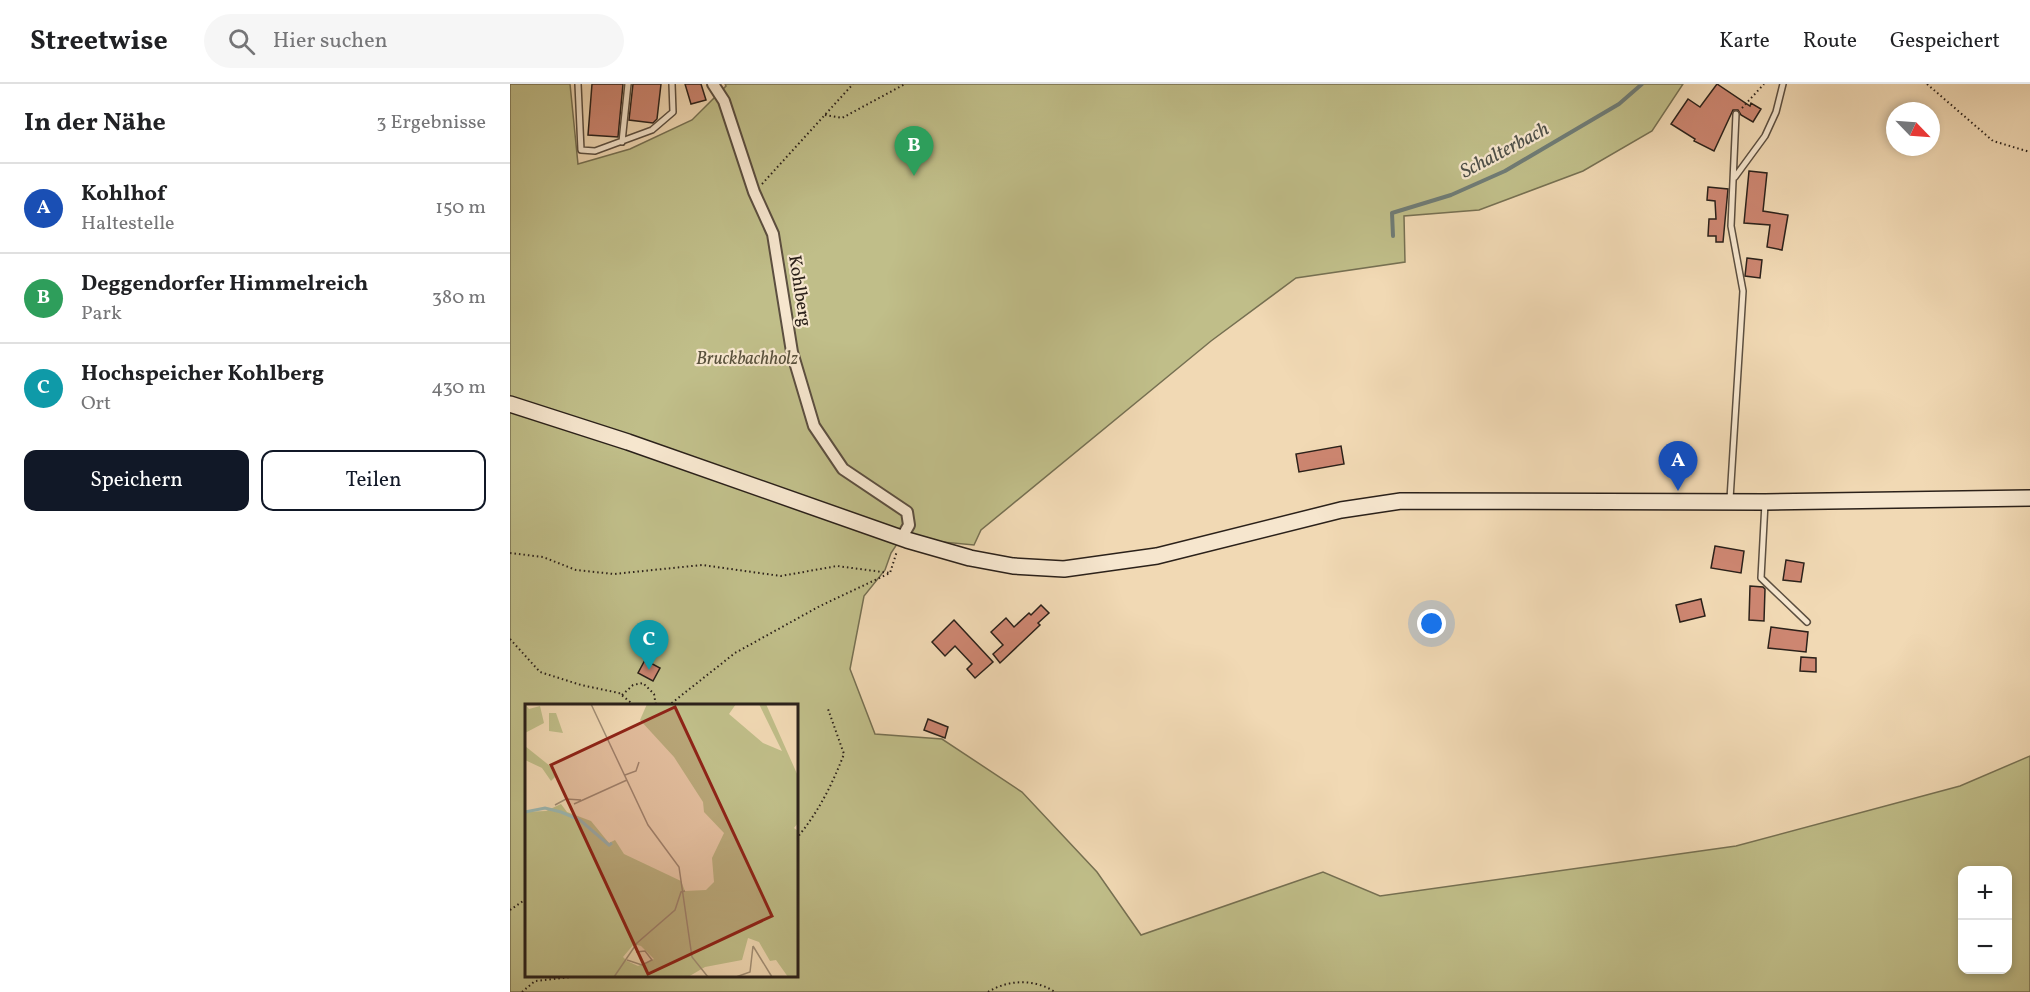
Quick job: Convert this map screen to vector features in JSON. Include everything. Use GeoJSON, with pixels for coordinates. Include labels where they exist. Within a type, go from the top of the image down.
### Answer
{"type":"FeatureCollection","features":[{"type":"Feature","properties":{"kind":"street","name":"Kohlberg"},"geometry":{"type":"LineString","coordinates":[[713,84],[724,101],[754,192],[773,234],[792,352],[814,426],[843,469],[907,512],[909,525],[901,538]]}},
{"type":"Feature","properties":{"kind":"street"},"geometry":{"type":"LineString","coordinates":[[510,404],[628,442],[901,538],[970,558],[1013,566],[1064,569],[1156,556],[1341,510],[1401,501],[1765,502],[2030,498]]}},
{"type":"Feature","properties":{"kind":"lane"},"geometry":{"type":"LineString","coordinates":[[578,84],[581,150],[595,151],[652,130],[673,112],[672,84]]}},
{"type":"Feature","properties":{"kind":"lane"},"geometry":{"type":"LineString","coordinates":[[622,141],[628,84]]}},
{"type":"Feature","properties":{"kind":"lane"},"geometry":{"type":"LineString","coordinates":[[1734,178],[1765,136],[1776,112],[1783,84]]}},
{"type":"Feature","properties":{"kind":"lane"},"geometry":{"type":"LineString","coordinates":[[1730,501],[1743,291],[1731,226],[1736,114]]}},
{"type":"Feature","properties":{"kind":"lane"},"geometry":{"type":"LineString","coordinates":[[1765,502],[1761,578],[1807,622]]}},
{"type":"Feature","properties":{"kind":"path"},"geometry":{"type":"LineString","coordinates":[[754,192],[853,84]]}},
{"type":"Feature","properties":{"kind":"path"},"geometry":{"type":"LineString","coordinates":[[825,114],[842,118],[905,84]]}},
{"type":"Feature","properties":{"kind":"path"},"geometry":{"type":"LineString","coordinates":[[1736,114],[1764,84]]}},
{"type":"Feature","properties":{"kind":"path"},"geometry":{"type":"LineString","coordinates":[[1927,84],[1993,141],[2030,152]]}},
{"type":"Feature","properties":{"kind":"path"},"geometry":{"type":"LineString","coordinates":[[669,704],[735,653],[820,606],[890,573],[901,538]]}},
{"type":"Feature","properties":{"kind":"path"},"geometry":{"type":"LineString","coordinates":[[510,553],[543,557],[576,570],[615,574],[702,565],[780,576],[837,567],[890,573]]}},
{"type":"Feature","properties":{"kind":"path"},"geometry":{"type":"LineString","coordinates":[[510,639],[540,672],[622,695],[634,704]]}},
{"type":"Feature","properties":{"kind":"path"},"geometry":{"type":"LineString","coordinates":[[622,695],[633,685],[644,684],[654,694],[656,704]]}},
{"type":"Feature","properties":{"kind":"path"},"geometry":{"type":"LineString","coordinates":[[798,837],[831,787],[844,754],[828,709]]}},
{"type":"Feature","properties":{"kind":"path"},"geometry":{"type":"LineString","coordinates":[[510,910],[525,900]]}},
{"type":"Feature","properties":{"kind":"path"},"geometry":{"type":"LineString","coordinates":[[522,992],[535,981],[566,977]]}},
{"type":"Feature","properties":{"kind":"path"},"geometry":{"type":"LineString","coordinates":[[988,992],[996,987],[1030,981],[1055,992]]}},
{"type":"Feature","properties":{"kind":"green space","name":"Bruckbachholz"},"geometry":{"type":"Polygon","coordinates":[[[510,84],[570,84],[578,164],[630,149],[692,120],[726,86],[725,84],[1683,84],[1652,131],[1583,171],[1479,210],[1404,216],[1405,262],[1296,278],[1211,341],[981,530],[974,545],[901,538],[891,553],[885,570],[864,596],[850,669],[875,734],[942,739],[1022,792],[1097,872],[1141,935],[1323,872],[1380,896],[1736,846],[1960,786],[2030,756],[2030,992],[510,992],[510,84]]]}},
{"type":"Feature","properties":{"kind":"building"},"geometry":{"type":"Polygon","coordinates":[[[592,84],[623,84],[618,137],[588,135],[592,84]]]}},
{"type":"Feature","properties":{"kind":"building"},"geometry":{"type":"Polygon","coordinates":[[[633,84],[661,84],[657,119],[653,123],[629,120],[633,84]]]}},
{"type":"Feature","properties":{"kind":"building"},"geometry":{"type":"Polygon","coordinates":[[[685,84],[701,84],[706,100],[691,104],[685,84]]]}},
{"type":"Feature","properties":{"kind":"building"},"geometry":{"type":"Polygon","coordinates":[[[1717,84],[1750,106],[1751,103],[1761,109],[1753,122],[1741,115],[1738,110],[1733,110],[1714,151],[1694,141],[1695,139],[1671,124],[1688,99],[1700,107],[1717,84]]]}},
{"type":"Feature","properties":{"kind":"building"},"geometry":{"type":"Polygon","coordinates":[[[1749,171],[1767,173],[1763,211],[1788,215],[1782,250],[1767,247],[1770,225],[1744,223],[1749,171]]]}},
{"type":"Feature","properties":{"kind":"building"},"geometry":{"type":"Polygon","coordinates":[[[1708,187],[1728,189],[1723,242],[1716,242],[1716,236],[1708,236],[1709,219],[1716,219],[1715,201],[1707,200],[1708,187]]]}},
{"type":"Feature","properties":{"kind":"building"},"geometry":{"type":"Polygon","coordinates":[[[1747,258],[1762,260],[1760,278],[1745,276],[1747,258]]]}},
{"type":"Feature","properties":{"kind":"building"},"geometry":{"type":"Polygon","coordinates":[[[1341,446],[1344,464],[1299,472],[1296,454],[1341,446]]]}},
{"type":"Feature","properties":{"kind":"building"},"geometry":{"type":"Polygon","coordinates":[[[1715,546],[1744,551],[1741,573],[1711,568],[1715,546]]]}},
{"type":"Feature","properties":{"kind":"building"},"geometry":{"type":"Polygon","coordinates":[[[1786,560],[1804,563],[1801,582],[1783,580],[1786,560]]]}},
{"type":"Feature","properties":{"kind":"building"},"geometry":{"type":"Polygon","coordinates":[[[1750,586],[1765,589],[1764,621],[1749,620],[1750,586]]]}},
{"type":"Feature","properties":{"kind":"building"},"geometry":{"type":"Polygon","coordinates":[[[1701,599],[1705,616],[1680,622],[1676,605],[1701,599]]]}},
{"type":"Feature","properties":{"kind":"building"},"geometry":{"type":"Polygon","coordinates":[[[1041,605],[1049,613],[1038,623],[1040,625],[1000,663],[993,654],[1003,645],[991,632],[1006,618],[1014,627],[1041,605]]]}},
{"type":"Feature","properties":{"kind":"building"},"geometry":{"type":"Polygon","coordinates":[[[954,620],[993,662],[975,678],[967,669],[972,664],[955,646],[945,656],[932,642],[954,620]]]}},
{"type":"Feature","properties":{"kind":"building"},"geometry":{"type":"Polygon","coordinates":[[[1771,627],[1808,632],[1806,652],[1768,648],[1771,627]]]}},
{"type":"Feature","properties":{"kind":"building"},"geometry":{"type":"Polygon","coordinates":[[[1801,657],[1816,658],[1816,672],[1800,671],[1801,657]]]}},
{"type":"Feature","properties":{"kind":"building"},"geometry":{"type":"Polygon","coordinates":[[[645,660],[660,668],[653,681],[638,673],[645,660]]]}},
{"type":"Feature","properties":{"kind":"building"},"geometry":{"type":"Polygon","coordinates":[[[928,719],[948,727],[945,738],[924,730],[928,719]]]}},
{"type":"Feature","properties":{"kind":"waterway","name":"Schalterbach"},"geometry":{"type":"LineString","coordinates":[[1393,236],[1392,213],[1451,195],[1505,171],[1619,104],[1642,84]]}},
{"type":"Feature","properties":{"kind":"place","name":"Deggendorfer Himmelreich"},"geometry":{"type":"Point","coordinates":[914,176]}},
{"type":"Feature","properties":{"kind":"place","name":"Kohlhof"},"geometry":{"type":"Point","coordinates":[1678,491]}},
{"type":"Feature","properties":{"kind":"place","name":"Hochspeicher Kohlberg"},"geometry":{"type":"Point","coordinates":[649,670]}}]}
